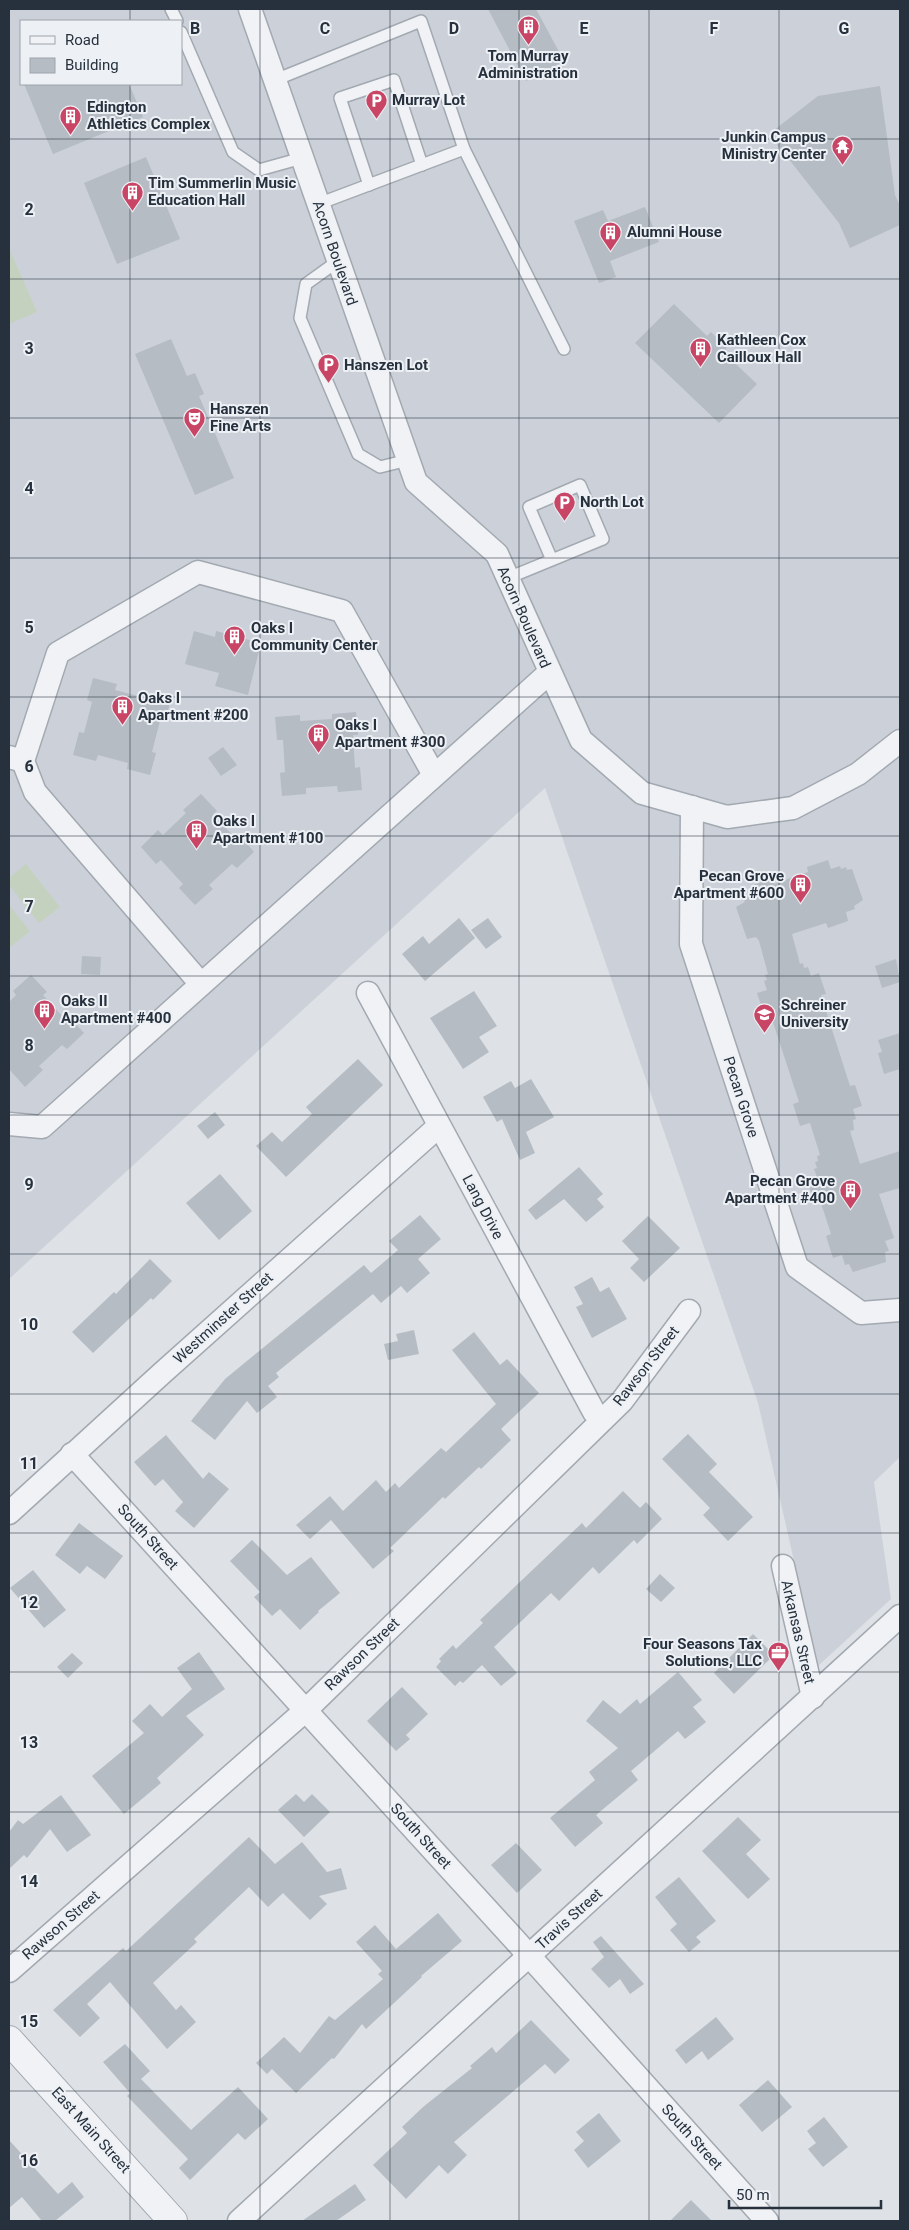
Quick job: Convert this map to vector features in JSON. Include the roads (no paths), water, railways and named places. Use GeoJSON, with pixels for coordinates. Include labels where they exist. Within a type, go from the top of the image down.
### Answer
{"type":"FeatureCollection","features":[{"type":"Feature","properties":{"kind":"street","name":"Acorn Boulevard"},"geometry":{"type":"LineString","coordinates":[[250,9],[416,482],[497,554],[549,673],[581,740],[642,793],[727,818],[793,808],[858,774],[900,742]]}},
{"type":"Feature","properties":{"kind":"street"},"geometry":{"type":"LineString","coordinates":[[201,984],[35,792],[16,759],[58,653],[198,572],[342,611],[434,775]]}},
{"type":"Feature","properties":{"kind":"street"},"geometry":{"type":"LineString","coordinates":[[9,1124],[42,1127],[549,673]]}},
{"type":"Feature","properties":{"kind":"street","name":"Pecan Grove"},"geometry":{"type":"LineString","coordinates":[[692,808],[691,944],[797,1267],[861,1314],[900,1310]]}},
{"type":"Feature","properties":{"kind":"street","name":"Lang Drive"},"geometry":{"type":"LineString","coordinates":[[368,992],[594,1412],[602,1419]]}},
{"type":"Feature","properties":{"kind":"street","name":"Westminster Street"},"geometry":{"type":"LineString","coordinates":[[9,1512],[440,1126]]}},
{"type":"Feature","properties":{"kind":"street","name":"Rawson Street"},"geometry":{"type":"LineString","coordinates":[[9,1971],[306,1710],[622,1401],[689,1310]]}},
{"type":"Feature","properties":{"kind":"street","name":"South Street"},"geometry":{"type":"LineString","coordinates":[[72,1454],[529,1956],[767,2221]]}},
{"type":"Feature","properties":{"kind":"street","name":"Arkansas Street"},"geometry":{"type":"LineString","coordinates":[[783,1566],[813,1697]]}},
{"type":"Feature","properties":{"kind":"street","name":"Travis Street"},"geometry":{"type":"LineString","coordinates":[[238,2221],[900,1616]]}},
{"type":"Feature","properties":{"kind":"street","name":"East Main Street"},"geometry":{"type":"LineString","coordinates":[[9,2040],[173,2221]]}},
{"type":"Feature","properties":{"kind":"lane"},"geometry":{"type":"LineString","coordinates":[[275,80],[421,21],[464,149],[564,349]]}},
{"type":"Feature","properties":{"kind":"lane"},"geometry":{"type":"LineString","coordinates":[[182,34],[233,152],[259,170],[302,158]]}},
{"type":"Feature","properties":{"kind":"lane"},"geometry":{"type":"LineString","coordinates":[[369,185],[340,98],[394,80],[422,165]]}},
{"type":"Feature","properties":{"kind":"lane"},"geometry":{"type":"LineString","coordinates":[[318,204],[464,149]]}},
{"type":"Feature","properties":{"kind":"lane"},"geometry":{"type":"LineString","coordinates":[[338,261],[306,284],[300,318],[358,454],[380,467],[408,460]]}},
{"type":"Feature","properties":{"kind":"lane"},"geometry":{"type":"LineString","coordinates":[[508,578],[552,560],[603,539],[580,485],[529,506],[552,560]]}},
{"type":"Feature","properties":{"kind":"place","name":"Tom Murray Administration"},"geometry":{"type":"Point","coordinates":[528,46]}},
{"type":"Feature","properties":{"kind":"place","name":"Murray Lot"},"geometry":{"type":"Point","coordinates":[376,119]}},
{"type":"Feature","properties":{"kind":"place","name":"Edington Athletics Complex"},"geometry":{"type":"Point","coordinates":[71,135]}},
{"type":"Feature","properties":{"kind":"place","name":"Junkin Campus Ministry Center"},"geometry":{"type":"Point","coordinates":[842,165]}},
{"type":"Feature","properties":{"kind":"place","name":"Tim Summerlin Music Education Hall"},"geometry":{"type":"Point","coordinates":[132,211]}},
{"type":"Feature","properties":{"kind":"place","name":"Alumni House"},"geometry":{"type":"Point","coordinates":[611,251]}},
{"type":"Feature","properties":{"kind":"place","name":"Kathleen Cox Cailloux Hall"},"geometry":{"type":"Point","coordinates":[701,368]}},
{"type":"Feature","properties":{"kind":"place","name":"Hanszen Lot"},"geometry":{"type":"Point","coordinates":[328,384]}},
{"type":"Feature","properties":{"kind":"place","name":"Hanszen Fine Arts"},"geometry":{"type":"Point","coordinates":[194,437]}},
{"type":"Feature","properties":{"kind":"place","name":"North Lot"},"geometry":{"type":"Point","coordinates":[564,521]}},
{"type":"Feature","properties":{"kind":"place","name":"Oaks I Community Center"},"geometry":{"type":"Point","coordinates":[235,656]}},
{"type":"Feature","properties":{"kind":"place","name":"Oaks I Apartment #200"},"geometry":{"type":"Point","coordinates":[122,726]}},
{"type":"Feature","properties":{"kind":"place","name":"Oaks I Apartment #300"},"geometry":{"type":"Point","coordinates":[319,753]}},
{"type":"Feature","properties":{"kind":"place","name":"Oaks I Apartment #100"},"geometry":{"type":"Point","coordinates":[197,849]}},
{"type":"Feature","properties":{"kind":"place","name":"Pecan Grove Apartment #600"},"geometry":{"type":"Point","coordinates":[800,904]}},
{"type":"Feature","properties":{"kind":"place","name":"Oaks II Apartment #400"},"geometry":{"type":"Point","coordinates":[45,1029]}},
{"type":"Feature","properties":{"kind":"place","name":"Schreiner University"},"geometry":{"type":"Point","coordinates":[765,1033]}},
{"type":"Feature","properties":{"kind":"place","name":"Pecan Grove Apartment #400"},"geometry":{"type":"Point","coordinates":[851,1209]}},
{"type":"Feature","properties":{"kind":"place","name":"Four Seasons Tax Solutions, LLC"},"geometry":{"type":"Point","coordinates":[778,1672]}}]}
